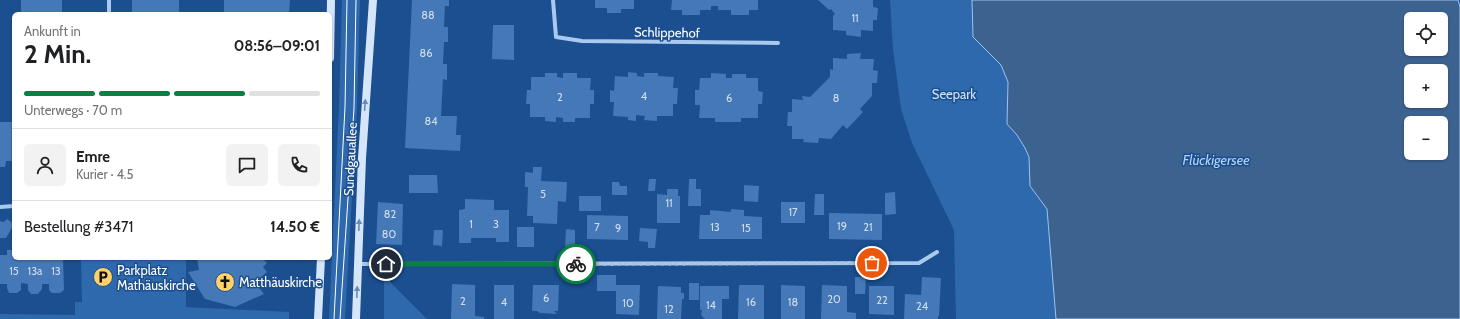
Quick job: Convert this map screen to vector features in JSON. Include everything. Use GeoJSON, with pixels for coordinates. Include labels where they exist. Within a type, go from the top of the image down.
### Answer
{"type":"FeatureCollection","features":[{"type":"Feature","properties":{"kind":"street"},"geometry":{"type":"LineString","coordinates":[[109,0],[109,12]]}},
{"type":"Feature","properties":{"kind":"street"},"geometry":{"type":"LineString","coordinates":[[331,0],[331,12]]}},
{"type":"Feature","properties":{"kind":"street","name":"Sundgauallee"},"geometry":{"type":"LineString","coordinates":[[356,319],[362,158],[373,0]]}},
{"type":"Feature","properties":{"kind":"street","name":"Schlippehof"},"geometry":{"type":"LineString","coordinates":[[553,0],[556,37],[582,40],[778,43]]}},
{"type":"Feature","properties":{"kind":"street"},"geometry":{"type":"LineString","coordinates":[[0,207],[12,206]]}},
{"type":"Feature","properties":{"kind":"street"},"geometry":{"type":"LineString","coordinates":[[358,264],[918,263],[937,252]]}},
{"type":"Feature","properties":{"kind":"street"},"geometry":{"type":"LineString","coordinates":[[318,319],[322,260]]}},
{"type":"Feature","properties":{"kind":"green space"},"geometry":{"type":"Polygon","coordinates":[[[342,0],[360,0],[357,108],[345,319],[329,319],[332,260],[342,0]]]}},
{"type":"Feature","properties":{"kind":"green space","name":"Seepark"},"geometry":{"type":"Polygon","coordinates":[[[890,0],[972,0],[973,37],[1001,65],[1008,82],[1007,124],[1017,135],[1025,148],[1029,157],[1030,186],[1047,209],[1056,319],[956,319],[954,230],[912,143],[901,109],[893,49],[890,0]]]}},
{"type":"Feature","properties":{"kind":"green space"},"geometry":{"type":"Polygon","coordinates":[[[81,260],[186,260],[186,307],[289,312],[289,319],[0,319],[0,314],[75,315],[75,302],[82,302],[81,260]]]}},
{"type":"Feature","properties":{"kind":"green space"},"geometry":{"type":"Polygon","coordinates":[[[384,276],[427,319],[384,319],[384,276]]]}},
{"type":"Feature","properties":{"kind":"water","name":"Flückigersee"},"geometry":{"type":"Polygon","coordinates":[[[972,0],[1458,0],[1460,7],[1460,319],[1056,319],[1047,209],[1030,186],[1029,157],[1025,148],[1017,135],[1007,124],[1008,82],[1001,65],[973,37],[972,0]]]}},
{"type":"Feature","properties":{"kind":"building"},"geometry":{"type":"Polygon","coordinates":[[[21,0],[62,0],[62,12],[21,12],[21,0]]]}},
{"type":"Feature","properties":{"kind":"building"},"geometry":{"type":"Polygon","coordinates":[[[132,0],[179,0],[179,12],[132,12],[132,0]]]}},
{"type":"Feature","properties":{"kind":"building"},"geometry":{"type":"Polygon","coordinates":[[[224,0],[290,0],[289,12],[224,12],[224,0]]]}},
{"type":"Feature","properties":{"kind":"building"},"geometry":{"type":"Polygon","coordinates":[[[412,0],[449,0],[449,6],[445,6],[444,27],[448,27],[448,42],[444,42],[443,64],[447,64],[447,80],[443,79],[441,116],[457,116],[456,135],[461,135],[460,151],[405,148],[412,0]]]}},
{"type":"Feature","properties":{"kind":"building"},"geometry":{"type":"Polygon","coordinates":[[[595,0],[634,0],[634,9],[621,9],[621,13],[607,13],[607,8],[595,8],[595,0]]]}},
{"type":"Feature","properties":{"kind":"building"},"geometry":{"type":"Polygon","coordinates":[[[672,0],[758,0],[758,10],[749,10],[749,15],[731,15],[731,10],[718,10],[718,6],[711,6],[711,10],[700,10],[700,15],[682,15],[682,10],[671,10],[672,0]]]}},
{"type":"Feature","properties":{"kind":"building"},"geometry":{"type":"Polygon","coordinates":[[[818,0],[873,0],[873,7],[878,8],[877,20],[873,20],[873,31],[861,30],[861,37],[846,35],[846,31],[833,30],[833,16],[835,14],[831,9],[829,10],[818,0]]]}},
{"type":"Feature","properties":{"kind":"building"},"geometry":{"type":"Polygon","coordinates":[[[493,25],[514,25],[514,60],[492,59],[493,25]]]}},
{"type":"Feature","properties":{"kind":"building"},"geometry":{"type":"Polygon","coordinates":[[[861,53],[860,59],[874,59],[873,70],[878,71],[877,83],[872,83],[872,96],[860,109],[863,112],[847,129],[843,125],[831,139],[819,138],[818,143],[803,142],[804,139],[792,139],[792,126],[787,126],[788,112],[792,112],[792,99],[803,100],[802,96],[810,97],[830,77],[830,69],[833,70],[833,58],[847,59],[847,54],[861,53]]]}},
{"type":"Feature","properties":{"kind":"building"},"geometry":{"type":"Polygon","coordinates":[[[628,72],[637,73],[637,76],[644,77],[644,73],[658,73],[658,76],[674,77],[673,88],[678,88],[677,104],[673,104],[673,116],[657,116],[657,121],[644,120],[645,116],[636,115],[636,121],[628,120],[628,117],[613,116],[614,102],[610,102],[610,90],[614,91],[615,76],[628,77],[628,72]]]}},
{"type":"Feature","properties":{"kind":"building"},"geometry":{"type":"Polygon","coordinates":[[[545,73],[557,73],[557,77],[563,78],[563,73],[577,73],[577,78],[591,78],[590,90],[594,90],[594,104],[590,104],[590,118],[575,118],[575,122],[563,122],[563,118],[556,117],[556,122],[545,121],[545,117],[530,117],[530,104],[526,104],[527,90],[531,90],[531,77],[545,77],[545,73]]]}},
{"type":"Feature","properties":{"kind":"building"},"geometry":{"type":"Polygon","coordinates":[[[711,73],[726,74],[726,78],[732,78],[732,74],[746,74],[746,78],[758,78],[758,91],[763,92],[762,104],[758,104],[758,118],[741,118],[741,122],[715,122],[715,118],[699,118],[700,105],[695,105],[695,90],[699,90],[700,78],[711,78],[711,73]]]}},
{"type":"Feature","properties":{"kind":"building"},"geometry":{"type":"Polygon","coordinates":[[[0,122],[12,122],[12,161],[6,161],[5,167],[0,167],[0,122]]]}},
{"type":"Feature","properties":{"kind":"building"},"geometry":{"type":"Polygon","coordinates":[[[533,167],[542,167],[541,181],[567,182],[566,202],[558,201],[557,224],[533,223],[533,216],[527,216],[528,187],[525,187],[525,172],[533,173],[533,167]]]}},
{"type":"Feature","properties":{"kind":"building"},"geometry":{"type":"Polygon","coordinates":[[[409,175],[437,175],[438,193],[409,193],[409,175]]]}},
{"type":"Feature","properties":{"kind":"building"},"geometry":{"type":"Polygon","coordinates":[[[649,179],[656,179],[655,191],[648,191],[649,179]]]}},
{"type":"Feature","properties":{"kind":"building"},"geometry":{"type":"Polygon","coordinates":[[[689,179],[696,179],[696,189],[701,189],[701,206],[688,206],[689,179]]]}},
{"type":"Feature","properties":{"kind":"building"},"geometry":{"type":"Polygon","coordinates":[[[612,182],[619,182],[620,186],[627,186],[627,195],[612,195],[612,182]]]}},
{"type":"Feature","properties":{"kind":"building"},"geometry":{"type":"Polygon","coordinates":[[[744,185],[759,186],[758,202],[744,201],[744,185]]]}},
{"type":"Feature","properties":{"kind":"building"},"geometry":{"type":"Polygon","coordinates":[[[667,189],[678,189],[678,196],[680,196],[680,223],[657,223],[657,194],[667,195],[667,189]]]}},
{"type":"Feature","properties":{"kind":"building"},"geometry":{"type":"Polygon","coordinates":[[[895,192],[896,214],[885,215],[885,193],[895,192]]]}},
{"type":"Feature","properties":{"kind":"building"},"geometry":{"type":"Polygon","coordinates":[[[815,194],[824,194],[824,215],[814,215],[815,194]]]}},
{"type":"Feature","properties":{"kind":"building"},"geometry":{"type":"Polygon","coordinates":[[[579,196],[601,196],[601,211],[579,211],[579,196]]]}},
{"type":"Feature","properties":{"kind":"building"},"geometry":{"type":"Polygon","coordinates":[[[465,199],[494,200],[494,210],[509,210],[509,242],[496,242],[496,238],[471,238],[471,243],[459,243],[459,210],[465,209],[465,199]]]}},
{"type":"Feature","properties":{"kind":"building"},"geometry":{"type":"Polygon","coordinates":[[[378,202],[403,204],[402,245],[376,244],[378,202]]]}},
{"type":"Feature","properties":{"kind":"building"},"geometry":{"type":"Polygon","coordinates":[[[781,202],[805,202],[805,223],[781,223],[781,202]]]}},
{"type":"Feature","properties":{"kind":"building"},"geometry":{"type":"Polygon","coordinates":[[[731,209],[744,210],[744,216],[762,217],[762,239],[699,239],[700,215],[710,215],[710,210],[731,212],[731,209]]]}},
{"type":"Feature","properties":{"kind":"building"},"geometry":{"type":"Polygon","coordinates":[[[829,213],[882,214],[882,240],[829,239],[829,213]]]}},
{"type":"Feature","properties":{"kind":"building"},"geometry":{"type":"Polygon","coordinates":[[[587,215],[628,216],[628,240],[587,239],[587,215]]]}},
{"type":"Feature","properties":{"kind":"building"},"geometry":{"type":"Polygon","coordinates":[[[7,219],[12,223],[12,228],[6,238],[0,238],[0,221],[4,222],[7,219]]]}},
{"type":"Feature","properties":{"kind":"building"},"geometry":{"type":"Polygon","coordinates":[[[517,227],[534,227],[534,247],[517,247],[517,227]]]}},
{"type":"Feature","properties":{"kind":"building"},"geometry":{"type":"Polygon","coordinates":[[[640,228],[657,229],[655,248],[648,248],[648,242],[639,241],[640,228]]]}},
{"type":"Feature","properties":{"kind":"building"},"geometry":{"type":"Polygon","coordinates":[[[566,229],[575,230],[575,247],[565,247],[566,229]]]}},
{"type":"Feature","properties":{"kind":"building"},"geometry":{"type":"Polygon","coordinates":[[[434,230],[443,230],[442,246],[433,245],[434,230]]]}},
{"type":"Feature","properties":{"kind":"building"},"geometry":{"type":"Polygon","coordinates":[[[7,250],[12,250],[12,260],[63,260],[64,290],[60,293],[52,293],[49,290],[49,284],[42,284],[42,289],[38,294],[31,294],[28,290],[28,284],[21,283],[21,290],[17,293],[9,293],[7,284],[0,284],[0,255],[7,255],[7,250]]]}},
{"type":"Feature","properties":{"kind":"building","name":"Matthäuskirche"},"geometry":{"type":"Polygon","coordinates":[[[197,260],[264,260],[267,263],[263,267],[267,272],[255,283],[264,294],[235,307],[205,299],[188,272],[199,270],[197,260]]]}},
{"type":"Feature","properties":{"kind":"building"},"geometry":{"type":"Polygon","coordinates":[[[597,275],[616,275],[616,285],[640,285],[639,315],[616,314],[616,291],[597,291],[597,275]]]}},
{"type":"Feature","properties":{"kind":"building"},"geometry":{"type":"Polygon","coordinates":[[[855,277],[866,277],[865,294],[855,294],[855,277]]]}},
{"type":"Feature","properties":{"kind":"building"},"geometry":{"type":"Polygon","coordinates":[[[922,277],[941,278],[938,319],[904,319],[905,294],[921,295],[922,277]]]}},
{"type":"Feature","properties":{"kind":"building"},"geometry":{"type":"Polygon","coordinates":[[[689,283],[699,283],[699,300],[689,300],[689,283]]]}},
{"type":"Feature","properties":{"kind":"building"},"geometry":{"type":"Polygon","coordinates":[[[452,284],[475,285],[475,316],[484,317],[484,319],[451,319],[452,284]]]}},
{"type":"Feature","properties":{"kind":"building"},"geometry":{"type":"Polygon","coordinates":[[[494,285],[514,285],[514,319],[494,319],[494,285]]]}},
{"type":"Feature","properties":{"kind":"building"},"geometry":{"type":"Polygon","coordinates":[[[533,285],[559,285],[558,311],[554,311],[557,314],[532,311],[533,285]]]}},
{"type":"Feature","properties":{"kind":"building"},"geometry":{"type":"Polygon","coordinates":[[[739,285],[764,285],[764,319],[738,319],[739,285]]]}},
{"type":"Feature","properties":{"kind":"building"},"geometry":{"type":"Polygon","coordinates":[[[781,285],[805,286],[805,319],[781,319],[781,285]]]}},
{"type":"Feature","properties":{"kind":"building"},"geometry":{"type":"Polygon","coordinates":[[[822,285],[847,286],[847,312],[856,313],[856,319],[821,319],[822,285]]]}},
{"type":"Feature","properties":{"kind":"building"},"geometry":{"type":"Polygon","coordinates":[[[658,286],[681,287],[681,293],[684,293],[684,299],[682,299],[681,319],[657,319],[658,286]]]}},
{"type":"Feature","properties":{"kind":"building"},"geometry":{"type":"Polygon","coordinates":[[[700,286],[729,286],[729,299],[722,299],[722,319],[705,319],[701,315],[700,286]]]}},
{"type":"Feature","properties":{"kind":"building"},"geometry":{"type":"Polygon","coordinates":[[[869,286],[894,286],[894,315],[869,314],[869,286]]]}},
{"type":"Feature","properties":{"kind":"tram line"},"geometry":{"type":"LineString","coordinates":[[334,319],[345,107],[347,0]]}},
{"type":"Feature","properties":{"kind":"tram line"},"geometry":{"type":"LineString","coordinates":[[340,319],[354,108],[356,0]]}},
{"type":"Feature","properties":{"kind":"way so far"},"geometry":{"type":"LineString","coordinates":[[576,264],[872,263]]}},
{"type":"Feature","properties":{"kind":"place","name":"Parkplatz Mathäuskirche"},"geometry":{"type":"Point","coordinates":[103,277]}},
{"type":"Feature","properties":{"kind":"place","name":"Matthäuskirche"},"geometry":{"type":"Point","coordinates":[225,282]}},
{"type":"Feature","properties":{"kind":"route"},"geometry":{"type":"LineString","coordinates":[[386,264],[576,264]]}}]}
